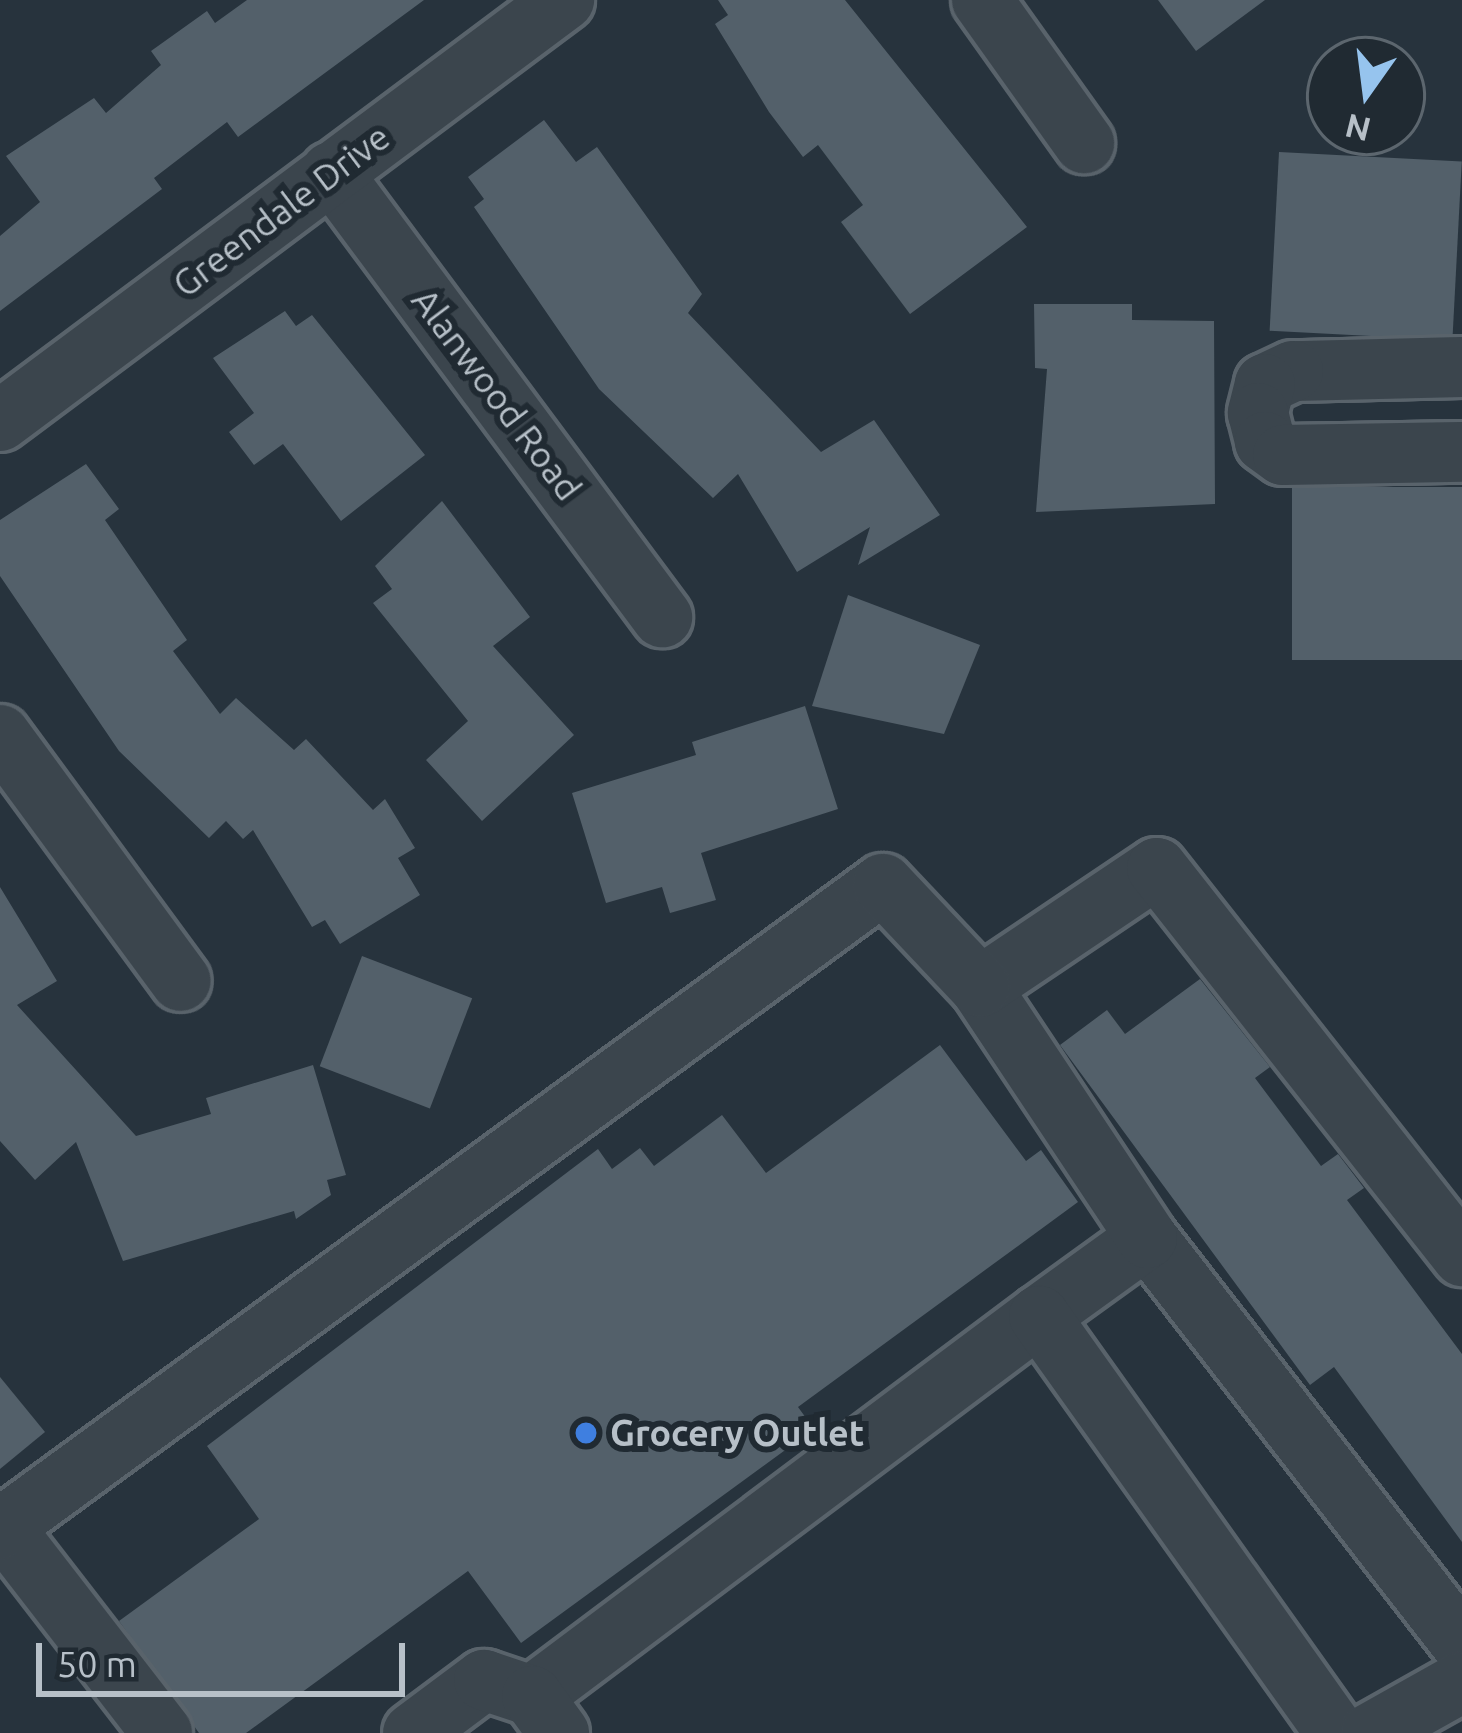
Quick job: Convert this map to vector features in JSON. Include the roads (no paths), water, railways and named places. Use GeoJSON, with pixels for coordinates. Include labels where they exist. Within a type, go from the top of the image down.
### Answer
{"type":"FeatureCollection","features":[{"type":"Feature","properties":{"kind":"street","name":"Greendale Drive"},"geometry":{"type":"LineString","coordinates":[[0,421],[564,0]]}},
{"type":"Feature","properties":{"kind":"street"},"geometry":{"type":"LineString","coordinates":[[982,0],[1084,143]]}},
{"type":"Feature","properties":{"kind":"street","name":"Alanwood Road"},"geometry":{"type":"LineString","coordinates":[[331,172],[662,616]]}},
{"type":"Feature","properties":{"kind":"street"},"geometry":{"type":"LineString","coordinates":[[1462,367],[1293,370],[1265,384],[1258,413],[1265,442],[1282,455],[1462,452]]}},
{"type":"Feature","properties":{"kind":"street"},"geometry":{"type":"LineString","coordinates":[[0,735],[181,981]]}},
{"type":"Feature","properties":{"kind":"street"},"geometry":{"type":"LineString","coordinates":[[980,987],[1156,868],[1462,1256]]}},
{"type":"Feature","properties":{"kind":"street"},"geometry":{"type":"LineString","coordinates":[[161,1733],[1,1528],[883,884],[980,987],[1147,1238],[1462,1644]]}},
{"type":"Feature","properties":{"kind":"street"},"geometry":{"type":"LineString","coordinates":[[413,1733],[484,1680],[546,1714],[1039,1316],[1147,1238]]}},
{"type":"Feature","properties":{"kind":"street"},"geometry":{"type":"LineString","coordinates":[[1039,1316],[1336,1733]]}},
{"type":"Feature","properties":{"kind":"street"},"geometry":{"type":"LineString","coordinates":[[1371,1733],[1462,1682]]}},
{"type":"Feature","properties":{"kind":"place","name":"Grocery Outlet"},"geometry":{"type":"Point","coordinates":[586,1433]}}]}
